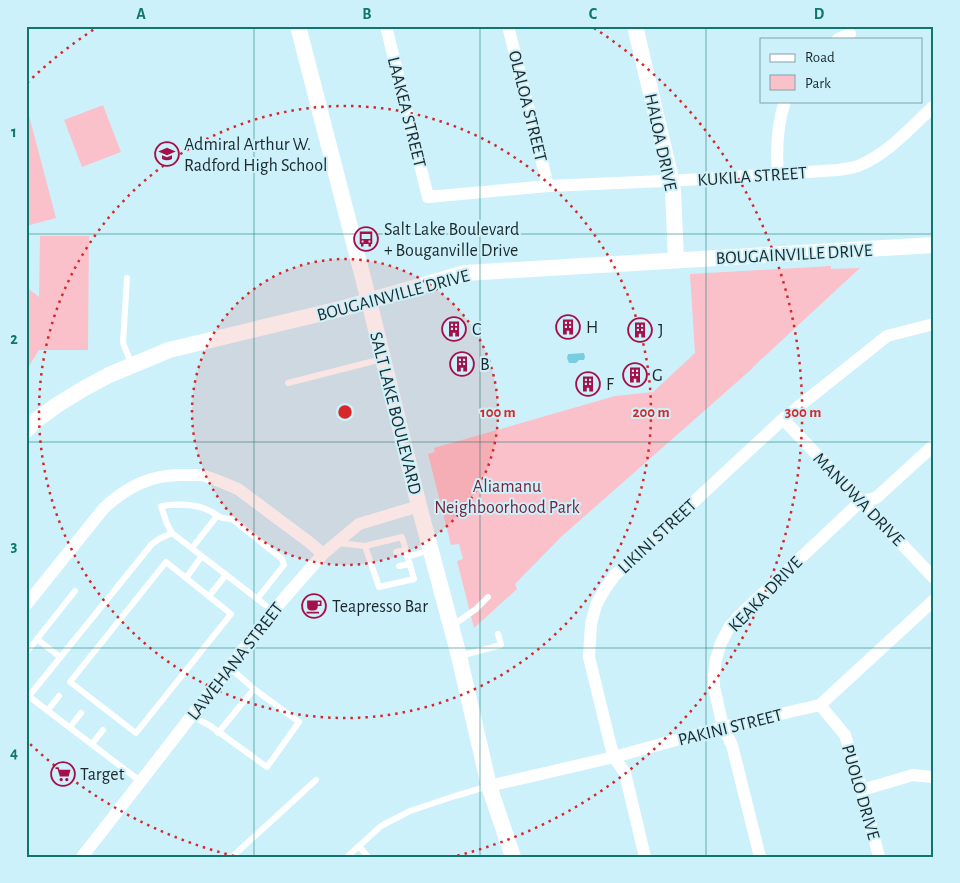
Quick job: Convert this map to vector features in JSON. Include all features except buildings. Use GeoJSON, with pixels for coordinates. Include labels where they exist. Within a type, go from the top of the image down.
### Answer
{"type":"FeatureCollection","features":[{"type":"Feature","properties":{"kind":"street","name":"SALT LAKE BOULEVARD"},"geometry":{"type":"LineString","coordinates":[[298,26],[369,301],[419,506],[459,656],[489,786],[513,857]]}},
{"type":"Feature","properties":{"kind":"street","name":"LAAKEA STREET"},"geometry":{"type":"LineString","coordinates":[[386,26],[428,197]]}},
{"type":"Feature","properties":{"kind":"street","name":"OLALOA STREET"},"geometry":{"type":"LineString","coordinates":[[508,26],[548,186]]}},
{"type":"Feature","properties":{"kind":"street","name":"HALOA DRIVE"},"geometry":{"type":"LineString","coordinates":[[635,26],[671,181],[676,260]]}},
{"type":"Feature","properties":{"kind":"street"},"geometry":{"type":"LineString","coordinates":[[840,38],[850,34]]}},
{"type":"Feature","properties":{"kind":"street"},"geometry":{"type":"LineString","coordinates":[[778,174],[777,154],[780,115],[785,102]]}},
{"type":"Feature","properties":{"kind":"street","name":"KUKILA STREET"},"geometry":{"type":"LineString","coordinates":[[428,197],[548,186],[820,172],[856,166],[873,159],[888,149],[934,106]]}},
{"type":"Feature","properties":{"kind":"street","name":"BOUGAINVILLE DRIVE"},"geometry":{"type":"LineString","coordinates":[[26,430],[56,405],[82,389],[132,364],[169,350],[369,301],[465,274],[934,245]]}},
{"type":"Feature","properties":{"kind":"street","name":"LIKINI STREET"},"geometry":{"type":"LineString","coordinates":[[645,857],[625,773],[614,757],[589,657],[591,624],[596,605],[604,589],[615,575],[783,419],[886,336],[934,324]]}},
{"type":"Feature","properties":{"kind":"street","name":"MANUWA DRIVE"},"geometry":{"type":"LineString","coordinates":[[783,419],[934,578]]}},
{"type":"Feature","properties":{"kind":"street","name":"KEAKA DRIVE"},"geometry":{"type":"LineString","coordinates":[[760,857],[732,745],[723,727],[714,687],[716,659],[721,643],[730,626],[741,614],[861,501],[876,498],[934,445]]}},
{"type":"Feature","properties":{"kind":"street"},"geometry":{"type":"LineString","coordinates":[[26,605],[104,508],[128,489],[149,480],[165,476],[200,475],[238,489],[323,554]]}},
{"type":"Feature","properties":{"kind":"street","name":"LAWEHANA STREET"},"geometry":{"type":"LineString","coordinates":[[82,857],[273,611],[323,554],[359,524],[419,506]]}},
{"type":"Feature","properties":{"kind":"street","name":"PAKINI STREET"},"geometry":{"type":"LineString","coordinates":[[489,786],[614,757],[723,727],[820,705],[934,600]]}},
{"type":"Feature","properties":{"kind":"street","name":"PUOLO DRIVE"},"geometry":{"type":"LineString","coordinates":[[820,705],[845,735],[862,790],[879,857]]}},
{"type":"Feature","properties":{"kind":"street"},"geometry":{"type":"LineString","coordinates":[[862,790],[913,774],[932,776],[934,778]]}},
{"type":"Feature","properties":{"kind":"lane"},"geometry":{"type":"LineString","coordinates":[[127,278],[123,343],[132,364]]}},
{"type":"Feature","properties":{"kind":"lane"},"geometry":{"type":"LineString","coordinates":[[288,383],[382,359]]}},
{"type":"Feature","properties":{"kind":"lane"},"geometry":{"type":"LineString","coordinates":[[257,599],[284,565],[282,560],[232,519],[222,519],[209,510],[188,505],[161,506],[172,532],[226,575],[257,599],[273,611]]}},
{"type":"Feature","properties":{"kind":"lane"},"geometry":{"type":"LineString","coordinates":[[192,548],[217,516]]}},
{"type":"Feature","properties":{"kind":"lane"},"geometry":{"type":"LineString","coordinates":[[140,781],[28,695],[152,544],[172,532]]}},
{"type":"Feature","properties":{"kind":"lane"},"geometry":{"type":"LineString","coordinates":[[337,542],[365,546],[402,537],[414,578],[379,587],[365,546]]}},
{"type":"Feature","properties":{"kind":"lane"},"geometry":{"type":"LineString","coordinates":[[399,566],[408,557],[431,550]]}},
{"type":"Feature","properties":{"kind":"lane"},"geometry":{"type":"LineString","coordinates":[[396,552],[408,557]]}},
{"type":"Feature","properties":{"kind":"lane"},"geometry":{"type":"LineString","coordinates":[[186,578],[202,556]]}},
{"type":"Feature","properties":{"kind":"lane"},"geometry":{"type":"LineString","coordinates":[[369,558],[378,556]]}},
{"type":"Feature","properties":{"kind":"lane"},"geometry":{"type":"LineString","coordinates":[[166,562],[209,596],[231,614],[136,733],[70,682],[166,562]]}},
{"type":"Feature","properties":{"kind":"lane"},"geometry":{"type":"LineString","coordinates":[[374,570],[381,569]]}},
{"type":"Feature","properties":{"kind":"lane"},"geometry":{"type":"LineString","coordinates":[[209,596],[226,575]]}},
{"type":"Feature","properties":{"kind":"lane"},"geometry":{"type":"LineString","coordinates":[[26,653],[75,591]]}},
{"type":"Feature","properties":{"kind":"lane"},"geometry":{"type":"LineString","coordinates":[[451,627],[488,597]]}},
{"type":"Feature","properties":{"kind":"lane"},"geometry":{"type":"LineString","coordinates":[[459,656],[501,645],[498,634]]}},
{"type":"Feature","properties":{"kind":"lane"},"geometry":{"type":"LineString","coordinates":[[37,639],[60,657]]}},
{"type":"Feature","properties":{"kind":"lane"},"geometry":{"type":"LineString","coordinates":[[191,716],[209,725],[267,766],[299,722],[229,667]]}},
{"type":"Feature","properties":{"kind":"lane"},"geometry":{"type":"LineString","coordinates":[[218,732],[254,688]]}},
{"type":"Feature","properties":{"kind":"lane"},"geometry":{"type":"LineString","coordinates":[[48,710],[59,696]]}},
{"type":"Feature","properties":{"kind":"lane"},"geometry":{"type":"LineString","coordinates":[[70,727],[81,713]]}},
{"type":"Feature","properties":{"kind":"lane"},"geometry":{"type":"LineString","coordinates":[[92,744],[102,730]]}},
{"type":"Feature","properties":{"kind":"lane"},"geometry":{"type":"LineString","coordinates":[[232,857],[316,780]]}},
{"type":"Feature","properties":{"kind":"lane"},"geometry":{"type":"LineString","coordinates":[[347,857],[380,826],[410,811],[489,786]]}},
{"type":"Feature","properties":{"kind":"lane"},"geometry":{"type":"LineString","coordinates":[[359,846],[368,857]]}},
{"type":"Feature","properties":{"kind":"green space"},"geometry":{"type":"Polygon","coordinates":[[[26,104],[56,218],[26,226],[26,104]]]}},
{"type":"Feature","properties":{"kind":"green space"},"geometry":{"type":"Polygon","coordinates":[[[103,105],[121,152],[82,167],[64,120],[103,105]]]}},
{"type":"Feature","properties":{"kind":"green space"},"geometry":{"type":"Polygon","coordinates":[[[40,236],[89,236],[88,350],[39,350],[26,371],[26,287],[39,297],[40,236]]]}},
{"type":"Feature","properties":{"kind":"green space","name":"Aliamanu Neighboorhood Park"},"geometry":{"type":"Polygon","coordinates":[[[831,266],[831,269],[860,268],[753,368],[561,537],[515,584],[517,589],[474,628],[457,561],[463,559],[459,544],[451,545],[428,454],[435,452],[434,448],[615,396],[653,392],[695,353],[690,274],[831,266]]]}},
{"type":"Feature","properties":{"kind":"water"},"geometry":{"type":"Polygon","coordinates":[[[584,353],[584,360],[569,363],[568,354],[584,353]]]}},
{"type":"Feature","properties":{"kind":"place","name":"Admiral Arthur W. Radford High School"},"geometry":{"type":"Point","coordinates":[167,154]}},
{"type":"Feature","properties":{"kind":"place","name":"Salt Lake Boulevard + Bouganville Drive"},"geometry":{"type":"Point","coordinates":[366,239]}},
{"type":"Feature","properties":{"kind":"place","name":"H"},"geometry":{"type":"Point","coordinates":[568,327]}},
{"type":"Feature","properties":{"kind":"place","name":"C"},"geometry":{"type":"Point","coordinates":[454,329]}},
{"type":"Feature","properties":{"kind":"place","name":"J"},"geometry":{"type":"Point","coordinates":[640,330]}},
{"type":"Feature","properties":{"kind":"place","name":"B"},"geometry":{"type":"Point","coordinates":[462,364]}},
{"type":"Feature","properties":{"kind":"place","name":"G"},"geometry":{"type":"Point","coordinates":[635,375]}},
{"type":"Feature","properties":{"kind":"place","name":"F"},"geometry":{"type":"Point","coordinates":[588,384]}},
{"type":"Feature","properties":{"kind":"place","name":"Teapresso Bar"},"geometry":{"type":"Point","coordinates":[314,606]}},
{"type":"Feature","properties":{"kind":"place","name":"Target"},"geometry":{"type":"Point","coordinates":[63,774]}}]}
